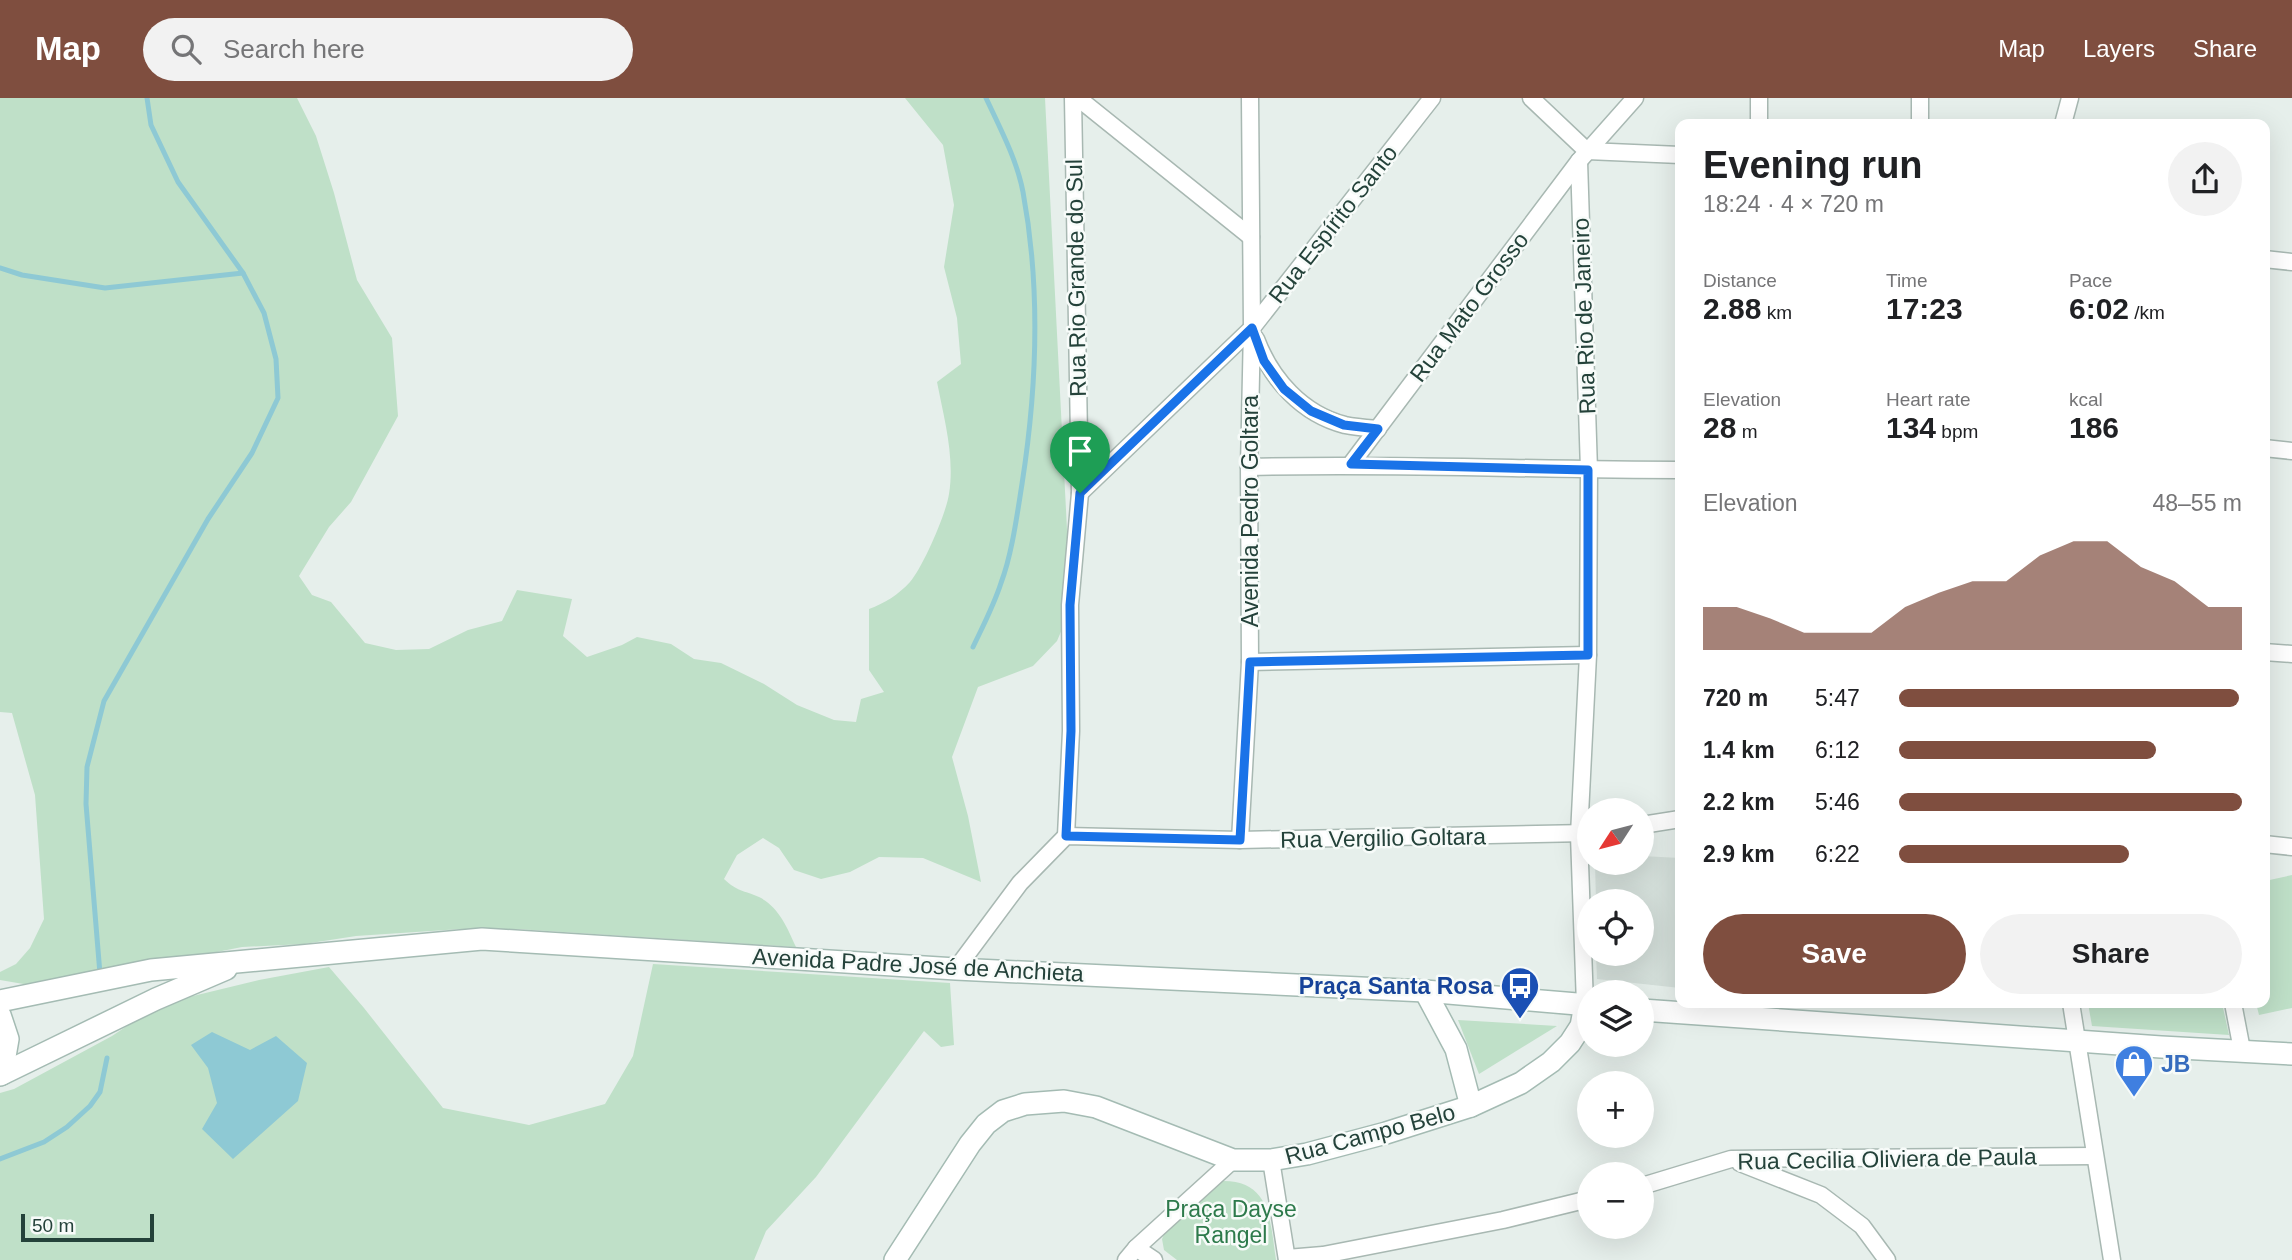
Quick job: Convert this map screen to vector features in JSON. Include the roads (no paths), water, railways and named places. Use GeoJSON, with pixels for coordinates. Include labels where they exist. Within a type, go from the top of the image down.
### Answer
{"type":"FeatureCollection","features":[{"type":"Feature","properties":{"kind":"main road","name":"Avenida Padre José de Anchieta"},"geometry":{"type":"LineString","coordinates":[[0,1001],[151,970],[482,939],[956,969],[1426,991],[1577,1004]]}},
{"type":"Feature","properties":{"kind":"main road","name":"Avenida Padre José de Anchieta"},"geometry":{"type":"LineString","coordinates":[[1,1074],[156,999],[247,960]]}},
{"type":"Feature","properties":{"kind":"main road","name":"Rua Campo Belo"},"geometry":{"type":"LineString","coordinates":[[1426,991],[1455,1049],[1471,1106]]}},
{"type":"Feature","properties":{"kind":"main road"},"geometry":{"type":"LineString","coordinates":[[1654,1010],[1756,1011],[2078,1041],[2292,1054]]}},
{"type":"Feature","properties":{"kind":"main road"},"geometry":{"type":"LineString","coordinates":[[0,1015],[8,1040],[1,1074]]}},
{"type":"Feature","properties":{"kind":"main road","name":"Rua Campo Belo"},"geometry":{"type":"LineString","coordinates":[[895,1260],[970,1144],[986,1124],[1003,1111],[1025,1104],[1065,1101],[1096,1107],[1233,1160],[1271,1160],[1307,1154],[1386,1133],[1471,1106],[1521,1083],[1551,1062],[1577,1032]]}},
{"type":"Feature","properties":{"kind":"street"},"geometry":{"type":"LineString","coordinates":[[1076,98],[1251,237]]}},
{"type":"Feature","properties":{"kind":"street","name":"Rua Rio Grande do Sul"},"geometry":{"type":"LineString","coordinates":[[1066,836],[1071,731],[1070,605],[1080,493],[1076,98]]}},
{"type":"Feature","properties":{"kind":"street","name":"Avenida Pedro Goltara"},"geometry":{"type":"LineString","coordinates":[[1240,840],[1250,662],[1250,98]]}},
{"type":"Feature","properties":{"kind":"street","name":"Rua Espírito Santo"},"geometry":{"type":"LineString","coordinates":[[1080,493],[1252,328],[1432,98]]}},
{"type":"Feature","properties":{"kind":"street"},"geometry":{"type":"LineString","coordinates":[[1531,98],[1583,156],[1675,155]]}},
{"type":"Feature","properties":{"kind":"street"},"geometry":{"type":"LineString","coordinates":[[1583,156],[1635,98]]}},
{"type":"Feature","properties":{"kind":"street"},"geometry":{"type":"LineString","coordinates":[[1759,98],[1759,119]]}},
{"type":"Feature","properties":{"kind":"street"},"geometry":{"type":"LineString","coordinates":[[1920,98],[1920,119]]}},
{"type":"Feature","properties":{"kind":"street"},"geometry":{"type":"LineString","coordinates":[[2064,119],[2070,98]]}},
{"type":"Feature","properties":{"kind":"street","name":"Rua Mato Grosso"},"geometry":{"type":"LineString","coordinates":[[1351,464],[1583,156]]}},
{"type":"Feature","properties":{"kind":"street","name":"Rua Rio de Janeiro"},"geometry":{"type":"LineString","coordinates":[[1583,156],[1588,470],[1585,798]]}},
{"type":"Feature","properties":{"kind":"street"},"geometry":{"type":"LineString","coordinates":[[2270,260],[2292,262]]}},
{"type":"Feature","properties":{"kind":"street"},"geometry":{"type":"LineString","coordinates":[[1252,328],[1264,361],[1284,389],[1311,411],[1344,425],[1378,429]]}},
{"type":"Feature","properties":{"kind":"street"},"geometry":{"type":"LineString","coordinates":[[2270,449],[2292,451]]}},
{"type":"Feature","properties":{"kind":"street"},"geometry":{"type":"LineString","coordinates":[[1249,467],[1351,464],[1675,470]]}},
{"type":"Feature","properties":{"kind":"street"},"geometry":{"type":"LineString","coordinates":[[2270,652],[2292,654]]}},
{"type":"Feature","properties":{"kind":"street"},"geometry":{"type":"LineString","coordinates":[[1250,662],[1588,655]]}},
{"type":"Feature","properties":{"kind":"street"},"geometry":{"type":"LineString","coordinates":[[1654,823],[1675,819]]}},
{"type":"Feature","properties":{"kind":"street","name":"Rua Vergilio Goltara"},"geometry":{"type":"LineString","coordinates":[[1066,836],[1240,840],[1577,834]]}},
{"type":"Feature","properties":{"kind":"street"},"geometry":{"type":"LineString","coordinates":[[956,969],[1020,883],[1066,836]]}},
{"type":"Feature","properties":{"kind":"street"},"geometry":{"type":"LineString","coordinates":[[2270,845],[2292,847]]}},
{"type":"Feature","properties":{"kind":"street","name":"Rua Rio de Janeiro"},"geometry":{"type":"LineString","coordinates":[[1585,875],[1587,980]]}},
{"type":"Feature","properties":{"kind":"street"},"geometry":{"type":"LineString","coordinates":[[2072,1008],[2112,1260]]}},
{"type":"Feature","properties":{"kind":"street"},"geometry":{"type":"LineString","coordinates":[[2234,1008],[2242,1050]]}},
{"type":"Feature","properties":{"kind":"street","name":"Rua Cecilia Oliviera de Paula"},"geometry":{"type":"LineString","coordinates":[[1654,1182],[1731,1159],[2094,1156]]}},
{"type":"Feature","properties":{"kind":"street"},"geometry":{"type":"LineString","coordinates":[[1731,1159],[1821,1195],[1862,1226],[1887,1260]]}},
{"type":"Feature","properties":{"kind":"street"},"geometry":{"type":"LineString","coordinates":[[1129,1257],[1233,1160]]}},
{"type":"Feature","properties":{"kind":"street"},"geometry":{"type":"LineString","coordinates":[[1271,1160],[1287,1259],[1323,1255],[1503,1220],[1577,1202]]}},
{"type":"Feature","properties":{"kind":"street"},"geometry":{"type":"LineString","coordinates":[[1129,1257],[1154,1260]]}},
{"type":"Feature","properties":{"kind":"water"},"geometry":{"type":"Polygon","coordinates":[[[212,1032],[250,1050],[276,1036],[307,1063],[298,1101],[233,1159],[202,1129],[217,1103],[208,1068],[191,1045],[212,1032]]]}},
{"type":"Feature","properties":{"kind":"waterway"},"geometry":{"type":"LineString","coordinates":[[100,974],[86,804],[87,767],[104,701],[208,519],[252,453],[278,398],[276,359],[264,313],[243,273],[178,182],[151,125],[147,98]]}},
{"type":"Feature","properties":{"kind":"waterway"},"geometry":{"type":"LineString","coordinates":[[973,647],[998,591],[1014,534],[1031,412],[1035,338],[1033,265],[1023,192],[1012,156],[986,98]]}},
{"type":"Feature","properties":{"kind":"waterway"},"geometry":{"type":"LineString","coordinates":[[0,268],[22,275],[105,288],[243,273]]}},
{"type":"Feature","properties":{"kind":"waterway"},"geometry":{"type":"LineString","coordinates":[[0,1159],[44,1142],[67,1127],[90,1106],[100,1092],[107,1058]]}},
{"type":"Feature","properties":{"kind":"place","name":"Praça Santa Rosa"},"geometry":{"type":"Point","coordinates":[1520,1020]}},
{"type":"Feature","properties":{"kind":"place","name":"JB"},"geometry":{"type":"Point","coordinates":[2134,1098]}},
{"type":"Feature","properties":{"kind":"park label","name":"Praça Dayse Rangel"},"geometry":{"type":"Point","coordinates":[1231,1222]}}]}
